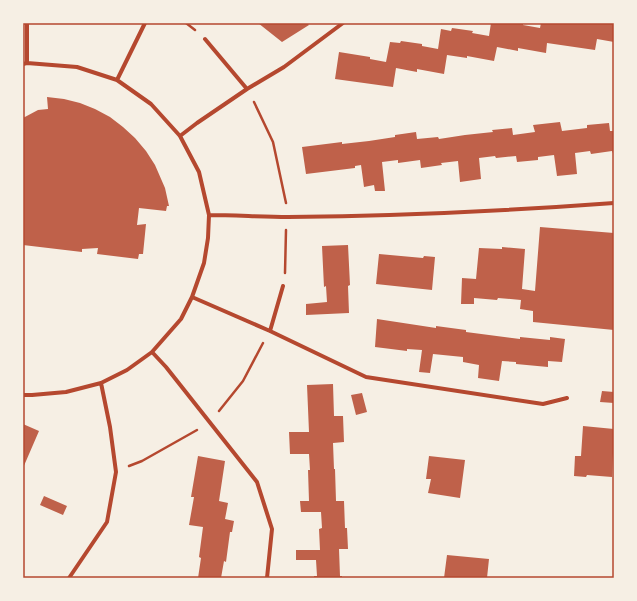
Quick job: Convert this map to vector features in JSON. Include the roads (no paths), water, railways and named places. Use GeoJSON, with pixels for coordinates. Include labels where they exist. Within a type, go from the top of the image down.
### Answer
{"type":"FeatureCollection","features":[{"type":"Feature","properties":{"kind":"street"},"geometry":{"type":"LineString","coordinates":[[23,394],[32,395],[66,392],[101,383],[127,370],[152,352],[181,319],[192,298],[204,263],[208,238],[209,215],[199,172],[180,136],[151,104],[117,80],[77,68],[25,63],[27,23]]}},
{"type":"Feature","properties":{"kind":"street"},"geometry":{"type":"LineString","coordinates":[[117,80],[145,23]]}},
{"type":"Feature","properties":{"kind":"street"},"geometry":{"type":"LineString","coordinates":[[180,136],[248,89],[284,67],[343,23]]}},
{"type":"Feature","properties":{"kind":"street"},"geometry":{"type":"LineString","coordinates":[[205,39],[248,89]]}},
{"type":"Feature","properties":{"kind":"street"},"geometry":{"type":"LineString","coordinates":[[209,215],[286,217],[534,209],[614,203]]}},
{"type":"Feature","properties":{"kind":"street"},"geometry":{"type":"LineString","coordinates":[[270,331],[283,286]]}},
{"type":"Feature","properties":{"kind":"street"},"geometry":{"type":"LineString","coordinates":[[192,298],[270,331],[366,378],[543,404],[567,398]]}},
{"type":"Feature","properties":{"kind":"street"},"geometry":{"type":"LineString","coordinates":[[152,352],[171,373],[257,482],[272,530],[267,578]]}},
{"type":"Feature","properties":{"kind":"street"},"geometry":{"type":"LineString","coordinates":[[69,578],[107,522],[116,472],[110,427],[101,383]]}}]}
